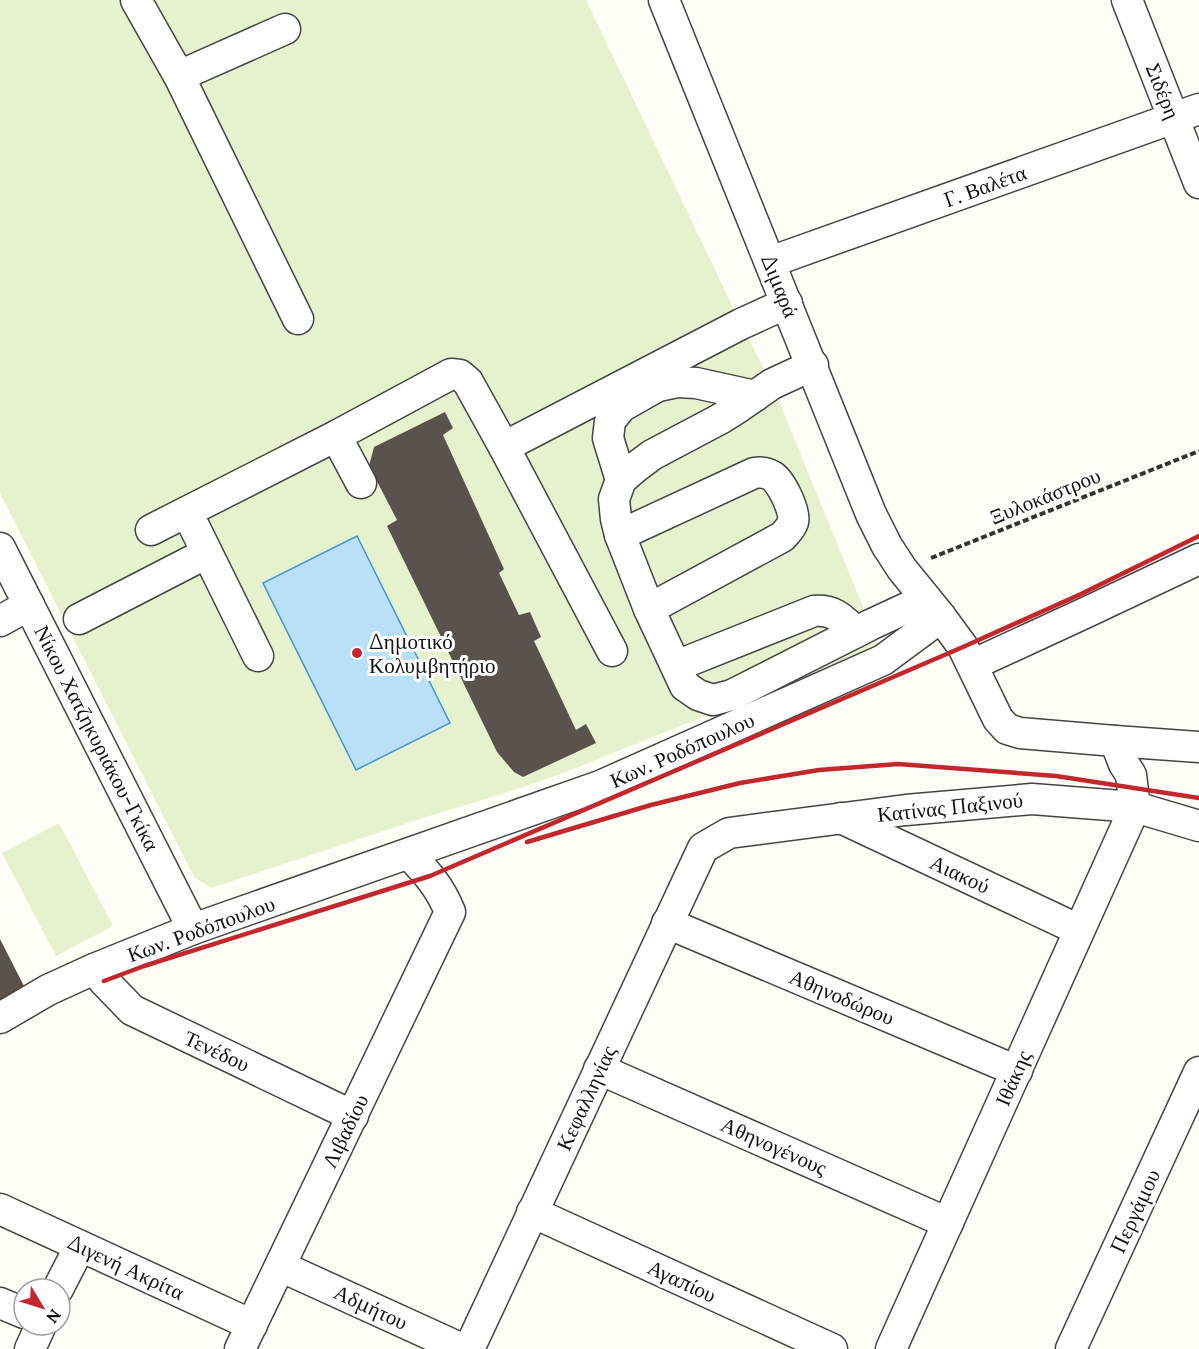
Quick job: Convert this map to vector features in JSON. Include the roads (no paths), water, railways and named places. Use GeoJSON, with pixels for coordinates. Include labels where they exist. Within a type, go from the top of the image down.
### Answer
{"type":"FeatureCollection","features":[{"type":"Feature","properties":{"kind":"street"},"geometry":{"type":"LineString","coordinates":[[135,0],[179,76],[298,319]]}},
{"type":"Feature","properties":{"kind":"street","name":"Διμαρά"},"geometry":{"type":"LineString","coordinates":[[664,0],[813,365],[871,514],[887,546],[902,569],[963,647],[998,719],[1007,729],[1020,733],[1115,741]]}},
{"type":"Feature","properties":{"kind":"street","name":"Σιδέρη"},"geometry":{"type":"LineString","coordinates":[[1127,0],[1186,113],[1199,183]]}},
{"type":"Feature","properties":{"kind":"street"},"geometry":{"type":"LineString","coordinates":[[179,76],[285,29]]}},
{"type":"Feature","properties":{"kind":"street","name":"Γ. Βαλέτα"},"geometry":{"type":"LineString","coordinates":[[770,262],[1186,113]]}},
{"type":"Feature","properties":{"kind":"street"},"geometry":{"type":"LineString","coordinates":[[504,447],[741,324],[787,303]]}},
{"type":"Feature","properties":{"kind":"street"},"geometry":{"type":"LineString","coordinates":[[813,365],[772,384],[720,419],[652,455],[621,480],[614,499],[620,535],[649,609],[675,666],[685,686],[698,695],[713,700],[732,695],[856,632],[934,608]]}},
{"type":"Feature","properties":{"kind":"street"},"geometry":{"type":"LineString","coordinates":[[151,530],[336,436],[451,374],[460,375],[468,382],[504,447],[612,651]]}},
{"type":"Feature","properties":{"kind":"street"},"geometry":{"type":"LineString","coordinates":[[621,480],[608,438],[610,422],[621,407],[658,386],[677,382],[696,383],[755,396]]}},
{"type":"Feature","properties":{"kind":"street"},"geometry":{"type":"LineString","coordinates":[[336,436],[361,483]]}},
{"type":"Feature","properties":{"kind":"street"},"geometry":{"type":"LineString","coordinates":[[620,535],[754,473],[764,472],[779,482],[794,514],[793,523],[782,537],[649,609]]}},
{"type":"Feature","properties":{"kind":"street"},"geometry":{"type":"LineString","coordinates":[[187,512],[258,656]]}},
{"type":"Feature","properties":{"kind":"street","name":"Νίκου Χατζηκυριάκου-Γκίκα"},"geometry":{"type":"LineString","coordinates":[[0,548],[193,929]]}},
{"type":"Feature","properties":{"kind":"street"},"geometry":{"type":"LineString","coordinates":[[79,619],[207,553]]}},
{"type":"Feature","properties":{"kind":"street"},"geometry":{"type":"LineString","coordinates":[[972,664],[1199,559]]}},
{"type":"Feature","properties":{"kind":"street"},"geometry":{"type":"LineString","coordinates":[[0,621],[29,605]]}},
{"type":"Feature","properties":{"kind":"street","name":"Κων. Ροδόπουλου"},"geometry":{"type":"LineString","coordinates":[[0,1017],[48,990],[94,969],[193,929],[600,786],[661,760],[883,660],[934,608]]}},
{"type":"Feature","properties":{"kind":"street"},"geometry":{"type":"LineString","coordinates":[[675,666],[814,610],[834,613],[856,632]]}},
{"type":"Feature","properties":{"kind":"street"},"geometry":{"type":"LineString","coordinates":[[1134,807],[1131,775],[1115,741],[1199,747]]}},
{"type":"Feature","properties":{"kind":"street","name":"Κατίνας Παξινού"},"geometry":{"type":"LineString","coordinates":[[703,848],[729,832],[906,810],[1032,799],[1134,807],[1199,826]]}},
{"type":"Feature","properties":{"kind":"street","name":"Ιθάκης"},"geometry":{"type":"LineString","coordinates":[[891,1349],[1134,807]]}},
{"type":"Feature","properties":{"kind":"street","name":"Αιακού"},"geometry":{"type":"LineString","coordinates":[[841,818],[1078,930]]}},
{"type":"Feature","properties":{"kind":"street","name":"Κεφαλληνίας"},"geometry":{"type":"LineString","coordinates":[[469,1349],[703,848]]}},
{"type":"Feature","properties":{"kind":"street","name":"Λιβαδίου"},"geometry":{"type":"LineString","coordinates":[[246,1337],[450,912],[444,897],[430,876],[409,854]]}},
{"type":"Feature","properties":{"kind":"street","name":"Αθηνοδώρου"},"geometry":{"type":"LineString","coordinates":[[667,923],[1017,1071]]}},
{"type":"Feature","properties":{"kind":"street","name":"Τενέδου"},"geometry":{"type":"LineString","coordinates":[[94,969],[132,1011],[352,1116]]}},
{"type":"Feature","properties":{"kind":"street","name":"Αθηνογένους"},"geometry":{"type":"LineString","coordinates":[[599,1069],[948,1223]]}},
{"type":"Feature","properties":{"kind":"street","name":"Περγάμου"},"geometry":{"type":"LineString","coordinates":[[1071,1349],[1199,1072]]}},
{"type":"Feature","properties":{"kind":"street","name":"Διγενή Ακρίτα"},"geometry":{"type":"LineString","coordinates":[[0,1209],[80,1246],[246,1337]]}},
{"type":"Feature","properties":{"kind":"street","name":"Αγαπίου"},"geometry":{"type":"LineString","coordinates":[[532,1212],[832,1349]]}},
{"type":"Feature","properties":{"kind":"street"},"geometry":{"type":"LineString","coordinates":[[64,1277],[80,1246]]}},
{"type":"Feature","properties":{"kind":"street","name":"Αδμήτου"},"geometry":{"type":"LineString","coordinates":[[280,1266],[462,1349]]}},
{"type":"Feature","properties":{"kind":"water","name":"Δημοτικό Κολυμβητήριο"},"geometry":{"type":"Polygon","coordinates":[[[357,536],[450,723],[356,770],[263,583],[357,536]]]}},
{"type":"Feature","properties":{"kind":"railway"},"geometry":{"type":"LineString","coordinates":[[104,981],[144,966],[430,876],[963,647],[1081,594],[1199,536]]}},
{"type":"Feature","properties":{"kind":"railway"},"geometry":{"type":"LineString","coordinates":[[527,842],[651,805],[740,783],[819,770],[898,764],[1056,776],[1199,798]]}},
{"type":"Feature","properties":{"kind":"place","name":"Δημοτικό Κολυμβητήριο"},"geometry":{"type":"Point","coordinates":[357,653]}}]}
